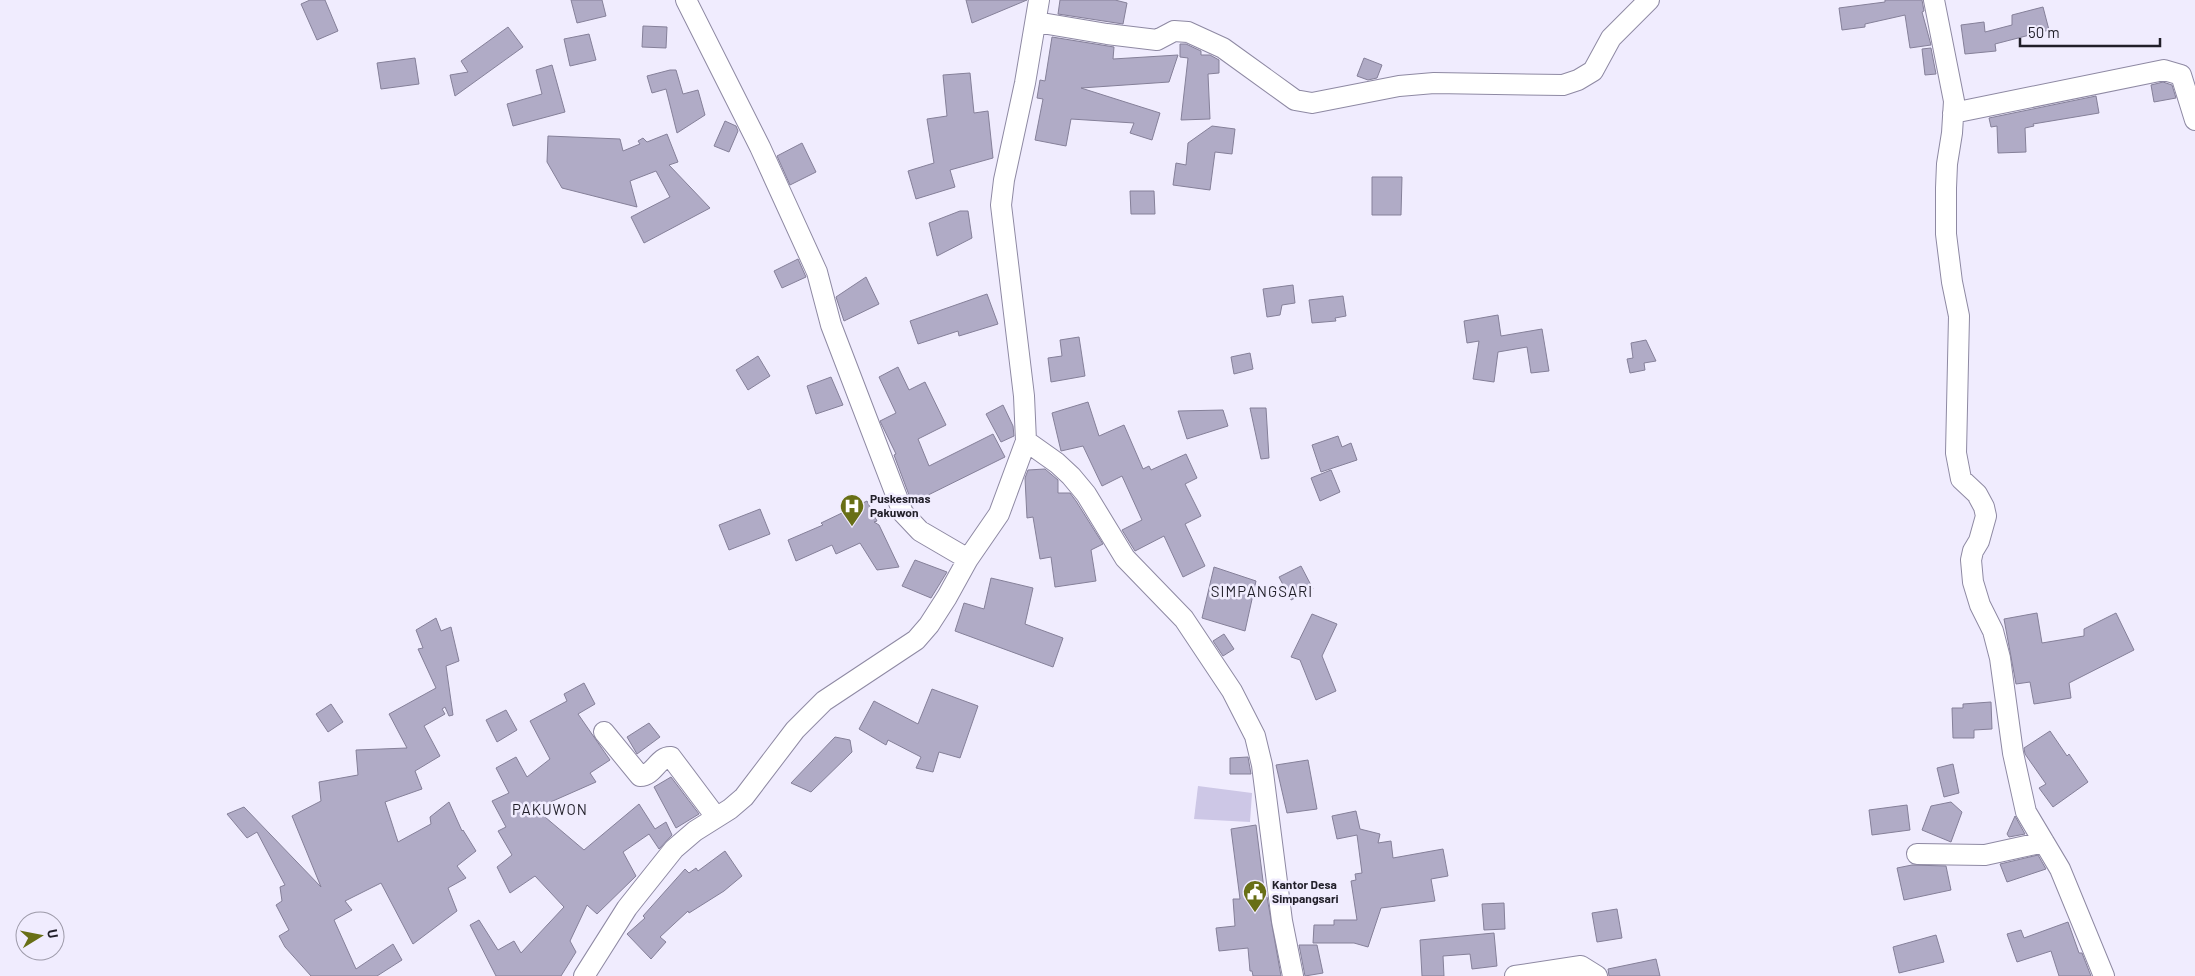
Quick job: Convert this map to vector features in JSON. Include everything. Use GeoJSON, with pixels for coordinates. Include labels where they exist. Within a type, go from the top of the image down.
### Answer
{"type":"FeatureCollection","features":[{"type":"Feature","properties":{"kind":"street"},"geometry":{"type":"LineString","coordinates":[[686,0],[760,148],[817,272],[831,325],[903,513],[920,531],[968,559]]}},
{"type":"Feature","properties":{"kind":"street"},"geometry":{"type":"LineString","coordinates":[[584,976],[626,908],[674,849],[695,831],[744,797],[795,730],[824,701],[916,640],[948,597],[968,559],[999,514],[1026,440],[1024,396],[1001,205],[1004,180],[1039,0]]}},
{"type":"Feature","properties":{"kind":"street"},"geometry":{"type":"LineString","coordinates":[[1036,22],[1157,40],[1174,31],[1188,32],[1223,48],[1295,100],[1312,103],[1399,86],[1434,83],[1563,85],[1593,71],[1611,38],[1649,0]]}},
{"type":"Feature","properties":{"kind":"street"},"geometry":{"type":"LineString","coordinates":[[1934,0],[1954,101],[1946,188],[1946,234],[1959,316],[1956,453],[1961,479],[1978,494],[1986,516],[1971,560],[1973,582],[1980,605],[1993,631],[2000,658],[2021,795],[2026,812],[2060,869],[2104,976]]}},
{"type":"Feature","properties":{"kind":"street"},"geometry":{"type":"LineString","coordinates":[[1953,114],[2164,70],[2181,75],[2195,120]]}},
{"type":"Feature","properties":{"kind":"street"},"geometry":{"type":"LineString","coordinates":[[1026,440],[1058,462],[1071,476],[1086,494],[1125,558],[1184,619],[1232,691],[1255,736],[1262,765],[1282,921],[1294,976]]}},
{"type":"Feature","properties":{"kind":"street"},"geometry":{"type":"LineString","coordinates":[[604,732],[640,776],[647,775],[664,759],[671,757],[716,818]]}},
{"type":"Feature","properties":{"kind":"street"},"geometry":{"type":"LineString","coordinates":[[1917,854],[1985,855],[2044,842]]}},
{"type":"Feature","properties":{"kind":"street"},"geometry":{"type":"LineString","coordinates":[[1515,976],[1564,967],[1581,966],[1597,976]]}},
{"type":"Feature","properties":{"kind":"shaded area"},"geometry":{"type":"Polygon","coordinates":[[[1198,786],[1252,793],[1250,822],[1194,819],[1198,786]]]}},
{"type":"Feature","properties":{"kind":"building"},"geometry":{"type":"Polygon","coordinates":[[[310,0],[325,0],[338,31],[317,40],[301,4],[310,0]]]}},
{"type":"Feature","properties":{"kind":"building"},"geometry":{"type":"Polygon","coordinates":[[[571,0],[602,0],[606,16],[577,23],[571,0]]]}},
{"type":"Feature","properties":{"kind":"building"},"geometry":{"type":"Polygon","coordinates":[[[966,0],[1027,0],[972,23],[966,0]]]}},
{"type":"Feature","properties":{"kind":"building"},"geometry":{"type":"Polygon","coordinates":[[[1060,0],[1115,0],[1127,3],[1123,24],[1058,14],[1060,0]]]}},
{"type":"Feature","properties":{"kind":"building"},"geometry":{"type":"Polygon","coordinates":[[[1885,0],[1922,0],[1924,11],[1922,12],[1931,45],[1910,48],[1905,15],[1865,24],[1865,27],[1842,30],[1839,8],[1885,2],[1885,0]]]}},
{"type":"Feature","properties":{"kind":"building"},"geometry":{"type":"Polygon","coordinates":[[[2043,7],[2049,30],[1995,44],[1996,51],[1965,54],[1961,25],[1984,22],[1985,32],[2012,25],[2012,15],[2043,7]]]}},
{"type":"Feature","properties":{"kind":"building"},"geometry":{"type":"Polygon","coordinates":[[[643,26],[667,27],[666,48],[642,47],[643,26]]]}},
{"type":"Feature","properties":{"kind":"building"},"geometry":{"type":"Polygon","coordinates":[[[508,27],[523,47],[455,96],[450,75],[468,72],[461,61],[508,27]]]}},
{"type":"Feature","properties":{"kind":"building"},"geometry":{"type":"Polygon","coordinates":[[[589,34],[596,60],[570,66],[564,39],[589,34]]]}},
{"type":"Feature","properties":{"kind":"building"},"geometry":{"type":"Polygon","coordinates":[[[1052,37],[1114,47],[1113,59],[1178,55],[1169,82],[1081,88],[1160,113],[1152,140],[1130,133],[1134,123],[1071,119],[1066,146],[1035,140],[1043,99],[1037,98],[1040,80],[1045,81],[1052,37]]]}},
{"type":"Feature","properties":{"kind":"building"},"geometry":{"type":"Polygon","coordinates":[[[1180,44],[1186,44],[1201,51],[1201,55],[1210,55],[1219,60],[1219,73],[1208,74],[1210,119],[1181,120],[1188,58],[1180,57],[1180,44]]]}},
{"type":"Feature","properties":{"kind":"building"},"geometry":{"type":"Polygon","coordinates":[[[1931,48],[1936,74],[1925,75],[1922,49],[1931,48]]]}},
{"type":"Feature","properties":{"kind":"building"},"geometry":{"type":"Polygon","coordinates":[[[415,58],[419,84],[381,89],[377,63],[415,58]]]}},
{"type":"Feature","properties":{"kind":"building"},"geometry":{"type":"Polygon","coordinates":[[[1364,58],[1382,65],[1377,78],[1368,80],[1357,76],[1364,58]]]}},
{"type":"Feature","properties":{"kind":"building"},"geometry":{"type":"Polygon","coordinates":[[[552,65],[565,112],[513,126],[507,104],[542,94],[536,70],[552,65]]]}},
{"type":"Feature","properties":{"kind":"building"},"geometry":{"type":"Polygon","coordinates":[[[676,70],[683,94],[698,90],[705,115],[677,133],[666,89],[652,93],[647,76],[676,70]]]}},
{"type":"Feature","properties":{"kind":"building"},"geometry":{"type":"Polygon","coordinates":[[[970,73],[974,113],[988,111],[993,158],[950,170],[955,187],[916,199],[908,171],[934,163],[927,119],[947,116],[943,75],[970,73]]]}},
{"type":"Feature","properties":{"kind":"building"},"geometry":{"type":"Polygon","coordinates":[[[2163,82],[2172,85],[2176,98],[2154,102],[2151,85],[2163,82]]]}},
{"type":"Feature","properties":{"kind":"building"},"geometry":{"type":"Polygon","coordinates":[[[2096,96],[2099,113],[2033,124],[2034,126],[2025,128],[2026,152],[1998,153],[1997,126],[1991,127],[1989,118],[2096,96]]]}},
{"type":"Feature","properties":{"kind":"building"},"geometry":{"type":"Polygon","coordinates":[[[725,121],[736,126],[738,131],[729,152],[714,146],[725,121]]]}},
{"type":"Feature","properties":{"kind":"building"},"geometry":{"type":"Polygon","coordinates":[[[1212,126],[1235,129],[1232,154],[1215,152],[1210,190],[1173,185],[1176,163],[1186,165],[1188,143],[1212,126]]]}},
{"type":"Feature","properties":{"kind":"building"},"geometry":{"type":"Polygon","coordinates":[[[667,134],[678,162],[669,165],[710,208],[644,243],[631,217],[670,197],[656,171],[630,181],[637,207],[562,188],[547,162],[548,136],[620,139],[623,151],[640,144],[638,141],[643,138],[647,142],[667,134]]]}},
{"type":"Feature","properties":{"kind":"building"},"geometry":{"type":"Polygon","coordinates":[[[802,143],[816,172],[790,185],[777,156],[802,143]]]}},
{"type":"Feature","properties":{"kind":"building"},"geometry":{"type":"Polygon","coordinates":[[[1372,177],[1402,177],[1401,215],[1372,215],[1372,177]]]}},
{"type":"Feature","properties":{"kind":"building"},"geometry":{"type":"Polygon","coordinates":[[[1130,191],[1154,191],[1155,214],[1131,214],[1130,191]]]}},
{"type":"Feature","properties":{"kind":"building"},"geometry":{"type":"Polygon","coordinates":[[[960,211],[968,211],[972,238],[937,256],[929,223],[960,211]]]}},
{"type":"Feature","properties":{"kind":"building"},"geometry":{"type":"Polygon","coordinates":[[[798,259],[806,277],[782,288],[774,271],[798,259]]]}},
{"type":"Feature","properties":{"kind":"building"},"geometry":{"type":"Polygon","coordinates":[[[866,277],[879,304],[844,321],[836,297],[866,277]]]}},
{"type":"Feature","properties":{"kind":"building"},"geometry":{"type":"Polygon","coordinates":[[[1293,285],[1295,303],[1282,305],[1280,315],[1267,317],[1263,289],[1293,285]]]}},
{"type":"Feature","properties":{"kind":"building"},"geometry":{"type":"Polygon","coordinates":[[[987,294],[998,324],[959,336],[958,331],[918,344],[910,321],[987,294]]]}},
{"type":"Feature","properties":{"kind":"building"},"geometry":{"type":"Polygon","coordinates":[[[1343,296],[1346,316],[1335,318],[1336,321],[1312,323],[1309,300],[1343,296]]]}},
{"type":"Feature","properties":{"kind":"building"},"geometry":{"type":"Polygon","coordinates":[[[1498,315],[1501,336],[1542,329],[1549,371],[1531,373],[1527,347],[1498,352],[1494,382],[1473,379],[1479,341],[1467,343],[1464,321],[1498,315]]]}},
{"type":"Feature","properties":{"kind":"building"},"geometry":{"type":"Polygon","coordinates":[[[1079,337],[1085,376],[1051,382],[1048,358],[1062,356],[1060,340],[1079,337]]]}},
{"type":"Feature","properties":{"kind":"building"},"geometry":{"type":"Polygon","coordinates":[[[1646,340],[1656,361],[1644,363],[1645,370],[1630,373],[1627,359],[1633,358],[1631,343],[1646,340]]]}},
{"type":"Feature","properties":{"kind":"building"},"geometry":{"type":"Polygon","coordinates":[[[1250,353],[1253,369],[1234,374],[1231,357],[1250,353]]]}},
{"type":"Feature","properties":{"kind":"building"},"geometry":{"type":"Polygon","coordinates":[[[758,356],[770,376],[748,390],[736,370],[758,356]]]}},
{"type":"Feature","properties":{"kind":"building"},"geometry":{"type":"Polygon","coordinates":[[[898,367],[909,390],[925,382],[946,425],[918,439],[929,466],[993,434],[1005,457],[912,503],[894,455],[896,454],[880,421],[896,413],[879,377],[898,367]]]}},
{"type":"Feature","properties":{"kind":"building"},"geometry":{"type":"Polygon","coordinates":[[[831,377],[843,405],[816,414],[807,386],[831,377]]]}},
{"type":"Feature","properties":{"kind":"building"},"geometry":{"type":"Polygon","coordinates":[[[1088,402],[1099,436],[1124,425],[1143,469],[1149,466],[1151,470],[1186,454],[1197,478],[1185,484],[1201,516],[1185,524],[1205,566],[1183,577],[1164,536],[1135,551],[1122,530],[1142,520],[1122,476],[1102,486],[1083,446],[1061,451],[1052,413],[1088,402]]]}},
{"type":"Feature","properties":{"kind":"building"},"geometry":{"type":"Polygon","coordinates":[[[1003,405],[1013,426],[1014,436],[1001,442],[986,414],[1003,405]]]}},
{"type":"Feature","properties":{"kind":"building"},"geometry":{"type":"Polygon","coordinates":[[[1250,408],[1266,408],[1269,458],[1261,459],[1250,408]]]}},
{"type":"Feature","properties":{"kind":"building"},"geometry":{"type":"Polygon","coordinates":[[[1223,410],[1228,426],[1187,439],[1178,411],[1223,410]]]}},
{"type":"Feature","properties":{"kind":"building"},"geometry":{"type":"Polygon","coordinates":[[[1338,436],[1342,447],[1351,443],[1357,460],[1321,472],[1312,445],[1338,436]]]}},
{"type":"Feature","properties":{"kind":"building"},"geometry":{"type":"Polygon","coordinates":[[[1045,469],[1058,480],[1058,493],[1070,493],[1103,544],[1091,550],[1096,581],[1055,587],[1051,557],[1040,559],[1033,517],[1027,518],[1025,478],[1028,470],[1045,469]]]}},
{"type":"Feature","properties":{"kind":"building"},"geometry":{"type":"Polygon","coordinates":[[[1331,470],[1340,492],[1320,501],[1311,478],[1331,470]]]}},
{"type":"Feature","properties":{"kind":"building"},"geometry":{"type":"Polygon","coordinates":[[[867,501],[877,521],[874,522],[879,525],[899,567],[877,570],[860,543],[836,554],[832,545],[796,561],[788,540],[823,525],[821,523],[867,501]]]}},
{"type":"Feature","properties":{"kind":"building"},"geometry":{"type":"Polygon","coordinates":[[[760,509],[770,534],[729,550],[719,525],[760,509]]]}},
{"type":"Feature","properties":{"kind":"building"},"geometry":{"type":"Polygon","coordinates":[[[915,560],[947,572],[931,598],[902,586],[915,560]]]}},
{"type":"Feature","properties":{"kind":"building"},"geometry":{"type":"Polygon","coordinates":[[[1301,566],[1313,589],[1291,600],[1279,577],[1301,566]]]}},
{"type":"Feature","properties":{"kind":"building"},"geometry":{"type":"Polygon","coordinates":[[[1214,567],[1256,581],[1245,631],[1202,618],[1214,567]]]}},
{"type":"Feature","properties":{"kind":"building"},"geometry":{"type":"Polygon","coordinates":[[[991,578],[1033,588],[1025,624],[1063,638],[1053,667],[955,631],[964,603],[984,609],[991,578]]]}},
{"type":"Feature","properties":{"kind":"building"},"geometry":{"type":"Polygon","coordinates":[[[2037,613],[2042,643],[2084,636],[2084,629],[2116,613],[2134,650],[2069,683],[2071,698],[2034,704],[2030,682],[2016,684],[2004,619],[2037,613]]]}},
{"type":"Feature","properties":{"kind":"building"},"geometry":{"type":"Polygon","coordinates":[[[1312,614],[1337,624],[1322,656],[1336,691],[1316,700],[1300,660],[1291,657],[1312,614]]]}},
{"type":"Feature","properties":{"kind":"building"},"geometry":{"type":"Polygon","coordinates":[[[436,618],[441,631],[451,627],[459,661],[446,666],[453,715],[449,716],[445,707],[442,709],[445,714],[424,726],[440,756],[415,771],[422,789],[385,802],[398,842],[431,824],[430,817],[449,802],[462,831],[476,851],[457,866],[466,878],[448,888],[457,911],[413,944],[381,883],[345,901],[352,910],[334,920],[356,969],[393,944],[402,960],[377,976],[311,976],[285,947],[279,936],[289,930],[276,905],[282,901],[280,887],[285,885],[257,832],[247,838],[227,814],[244,807],[321,887],[292,816],[321,801],[319,782],[358,775],[356,750],[407,748],[389,714],[436,688],[418,649],[423,648],[416,630],[436,618]]]}},
{"type":"Feature","properties":{"kind":"building"},"geometry":{"type":"Polygon","coordinates":[[[1224,634],[1234,649],[1223,656],[1213,641],[1224,634]]]}},
{"type":"Feature","properties":{"kind":"building"},"geometry":{"type":"Polygon","coordinates":[[[584,683],[595,704],[578,714],[610,760],[590,773],[596,782],[546,804],[551,813],[545,817],[584,850],[639,804],[655,829],[666,822],[672,835],[659,849],[649,834],[623,852],[636,876],[597,914],[587,905],[570,941],[576,952],[561,976],[496,976],[470,925],[479,920],[498,950],[514,941],[521,953],[564,907],[535,876],[510,893],[497,867],[512,855],[498,831],[506,827],[492,801],[509,793],[496,768],[516,757],[527,777],[550,759],[530,721],[567,701],[564,694],[584,683]]]}},
{"type":"Feature","properties":{"kind":"building"},"geometry":{"type":"Polygon","coordinates":[[[932,689],[978,706],[960,758],[939,752],[933,772],[916,768],[921,757],[888,740],[886,745],[859,729],[874,701],[918,724],[932,689]]]}},
{"type":"Feature","properties":{"kind":"building"},"geometry":{"type":"Polygon","coordinates":[[[1991,702],[1992,729],[1974,730],[1974,738],[1953,738],[1952,708],[1963,708],[1963,704],[1991,702]]]}},
{"type":"Feature","properties":{"kind":"building"},"geometry":{"type":"Polygon","coordinates":[[[331,704],[343,722],[328,732],[316,714],[331,704]]]}},
{"type":"Feature","properties":{"kind":"building"},"geometry":{"type":"Polygon","coordinates":[[[506,710],[517,730],[497,742],[486,720],[506,710]]]}},
{"type":"Feature","properties":{"kind":"building"},"geometry":{"type":"Polygon","coordinates":[[[649,723],[660,737],[637,754],[627,737],[649,723]]]}},
{"type":"Feature","properties":{"kind":"building"},"geometry":{"type":"Polygon","coordinates":[[[2050,731],[2088,782],[2053,807],[2039,788],[2046,784],[2025,754],[2024,748],[2050,731]]]}},
{"type":"Feature","properties":{"kind":"building"},"geometry":{"type":"Polygon","coordinates":[[[835,737],[850,740],[852,752],[811,792],[791,783],[835,737]]]}},
{"type":"Feature","properties":{"kind":"building"},"geometry":{"type":"Polygon","coordinates":[[[1248,757],[1251,774],[1230,774],[1230,758],[1248,757]]]}},
{"type":"Feature","properties":{"kind":"building"},"geometry":{"type":"Polygon","coordinates":[[[1308,760],[1317,809],[1287,813],[1276,765],[1308,760]]]}},
{"type":"Feature","properties":{"kind":"building"},"geometry":{"type":"Polygon","coordinates":[[[1953,764],[1959,793],[1944,797],[1937,768],[1953,764]]]}},
{"type":"Feature","properties":{"kind":"building"},"geometry":{"type":"Polygon","coordinates":[[[671,777],[699,814],[676,828],[654,787],[671,777]]]}},
{"type":"Feature","properties":{"kind":"building"},"geometry":{"type":"Polygon","coordinates":[[[1951,802],[1962,812],[1951,842],[1922,830],[1931,806],[1951,802]]]}},
{"type":"Feature","properties":{"kind":"building"},"geometry":{"type":"Polygon","coordinates":[[[1907,805],[1910,830],[1872,835],[1869,810],[1907,805]]]}},
{"type":"Feature","properties":{"kind":"building"},"geometry":{"type":"Polygon","coordinates":[[[1356,811],[1360,829],[1380,834],[1378,843],[1391,841],[1393,858],[1443,849],[1448,876],[1431,879],[1435,901],[1381,908],[1368,947],[1354,943],[1313,943],[1314,925],[1334,925],[1334,920],[1357,920],[1351,881],[1356,880],[1355,874],[1362,873],[1357,835],[1337,839],[1332,816],[1356,811]]]}},
{"type":"Feature","properties":{"kind":"building"},"geometry":{"type":"Polygon","coordinates":[[[2015,816],[2025,834],[2009,837],[2007,834],[2015,816]]]}},
{"type":"Feature","properties":{"kind":"building"},"geometry":{"type":"Polygon","coordinates":[[[1256,825],[1265,897],[1267,897],[1281,976],[1253,976],[1252,971],[1250,971],[1248,948],[1219,951],[1216,928],[1235,926],[1233,899],[1240,899],[1231,829],[1256,825]]]}},
{"type":"Feature","properties":{"kind":"building"},"geometry":{"type":"Polygon","coordinates":[[[725,851],[742,876],[724,891],[689,913],[688,911],[660,937],[666,942],[651,959],[627,934],[645,918],[643,916],[685,869],[689,873],[696,868],[698,871],[725,851]]]}},
{"type":"Feature","properties":{"kind":"building"},"geometry":{"type":"Polygon","coordinates":[[[2038,855],[2046,869],[2007,882],[2000,864],[2038,855]]]}},
{"type":"Feature","properties":{"kind":"building"},"geometry":{"type":"Polygon","coordinates":[[[1912,865],[1946,866],[1951,890],[1904,900],[1897,868],[1912,865]]]}},
{"type":"Feature","properties":{"kind":"building"},"geometry":{"type":"Polygon","coordinates":[[[1504,903],[1505,929],[1484,930],[1482,904],[1504,903]]]}},
{"type":"Feature","properties":{"kind":"building"},"geometry":{"type":"Polygon","coordinates":[[[1617,909],[1622,938],[1597,942],[1592,913],[1617,909]]]}},
{"type":"Feature","properties":{"kind":"building"},"geometry":{"type":"Polygon","coordinates":[[[2068,922],[2079,953],[2082,953],[2091,976],[2059,976],[2051,951],[2017,962],[2007,934],[2021,930],[2024,938],[2068,922]]]}},
{"type":"Feature","properties":{"kind":"building"},"geometry":{"type":"Polygon","coordinates":[[[1494,933],[1497,966],[1472,969],[1470,954],[1443,956],[1444,976],[1422,976],[1420,940],[1494,933]]]}},
{"type":"Feature","properties":{"kind":"building"},"geometry":{"type":"Polygon","coordinates":[[[1936,935],[1944,962],[1899,973],[1893,947],[1936,935]]]}},
{"type":"Feature","properties":{"kind":"building"},"geometry":{"type":"Polygon","coordinates":[[[1299,945],[1317,945],[1323,973],[1305,976],[1299,945]]]}},
{"type":"Feature","properties":{"kind":"building"},"geometry":{"type":"Polygon","coordinates":[[[1656,959],[1660,976],[1609,976],[1608,969],[1656,959]]]}},
{"type":"Feature","properties":{"kind":"place","name":"Puskesmas Pakuwon"},"geometry":{"type":"Point","coordinates":[852,527]}},
{"type":"Feature","properties":{"kind":"place","name":"Kantor Desa Simpangsari"},"geometry":{"type":"Point","coordinates":[1255,913]}},
{"type":"Feature","properties":{"kind":"district","name":"SIMPANGSARI"},"geometry":{"type":"Point","coordinates":[1262,592]}},
{"type":"Feature","properties":{"kind":"district","name":"PAKUWON"},"geometry":{"type":"Point","coordinates":[550,810]}}]}
